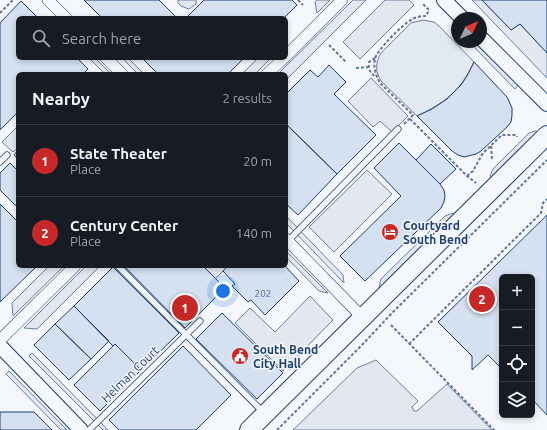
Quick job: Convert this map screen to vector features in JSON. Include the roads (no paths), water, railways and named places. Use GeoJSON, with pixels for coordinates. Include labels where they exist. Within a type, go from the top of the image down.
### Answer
{"type":"FeatureCollection","features":[{"type":"Feature","properties":{"kind":"main road"},"geometry":{"type":"LineString","coordinates":[[249,430],[266,415],[547,135]]}},
{"type":"Feature","properties":{"kind":"street"},"geometry":{"type":"LineString","coordinates":[[48,0],[64,16]]}},
{"type":"Feature","properties":{"kind":"street"},"geometry":{"type":"LineString","coordinates":[[288,54],[342,0]]}},
{"type":"Feature","properties":{"kind":"street"},"geometry":{"type":"LineString","coordinates":[[444,0],[456,12]]}},
{"type":"Feature","properties":{"kind":"street"},"geometry":{"type":"LineString","coordinates":[[487,44],[547,104]]}},
{"type":"Feature","properties":{"kind":"street"},"geometry":{"type":"LineString","coordinates":[[108,60],[120,72]]}},
{"type":"Feature","properties":{"kind":"street"},"geometry":{"type":"LineString","coordinates":[[270,72],[282,60]]}},
{"type":"Feature","properties":{"kind":"street"},"geometry":{"type":"LineString","coordinates":[[288,241],[363,318]]}},
{"type":"Feature","properties":{"kind":"street"},"geometry":{"type":"LineString","coordinates":[[0,340],[73,268]]}},
{"type":"Feature","properties":{"kind":"street"},"geometry":{"type":"LineString","coordinates":[[0,346],[81,430]]}},
{"type":"Feature","properties":{"kind":"lane"},"geometry":{"type":"LineString","coordinates":[[288,239],[401,127]]}},
{"type":"Feature","properties":{"kind":"lane"},"geometry":{"type":"LineString","coordinates":[[0,162],[7,155]]}},
{"type":"Feature","properties":{"kind":"lane"},"geometry":{"type":"LineString","coordinates":[[120,268],[266,415]]}},
{"type":"Feature","properties":{"kind":"lane","name":"Helman Court"},"geometry":{"type":"LineString","coordinates":[[89,430],[200,321]]}},
{"type":"Feature","properties":{"kind":"place","name":"Courtyard South Bend"},"geometry":{"type":"Point","coordinates":[390,232]}},
{"type":"Feature","properties":{"kind":"place","name":"Century Center"},"geometry":{"type":"Point","coordinates":[482,299]}},
{"type":"Feature","properties":{"kind":"place","name":"State Theater"},"geometry":{"type":"Point","coordinates":[185,308]}},
{"type":"Feature","properties":{"kind":"place","name":"South Bend City Hall"},"geometry":{"type":"Point","coordinates":[240,356]}}]}
